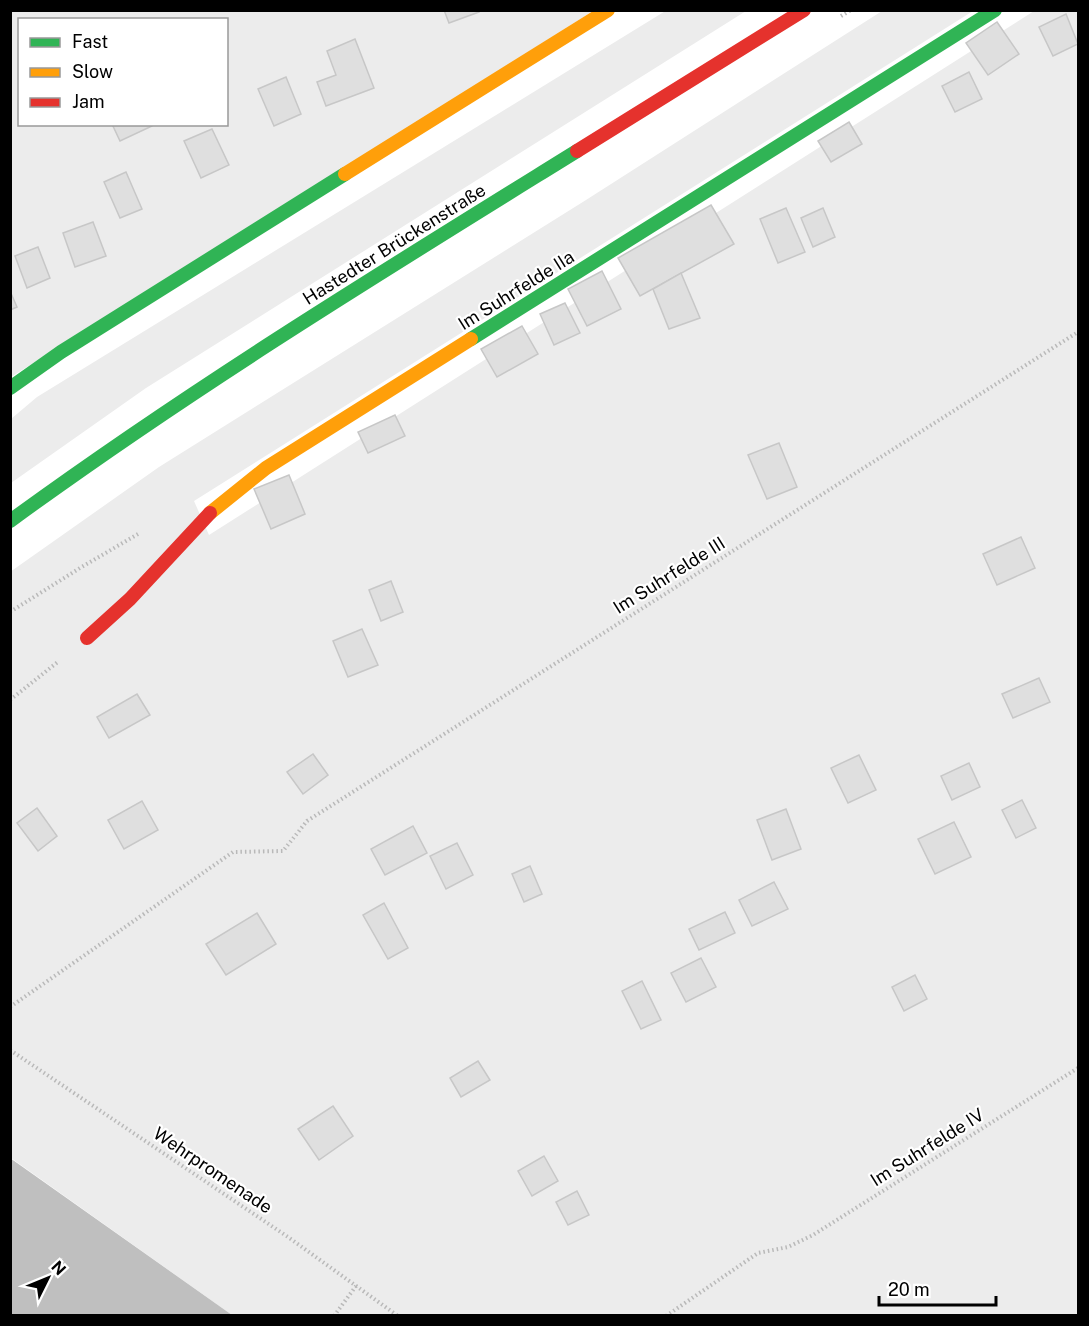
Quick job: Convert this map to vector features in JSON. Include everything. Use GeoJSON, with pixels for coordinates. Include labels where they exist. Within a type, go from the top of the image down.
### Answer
{"type":"FeatureCollection","features":[{"type":"Feature","properties":{"kind":"street"},"geometry":{"type":"LineString","coordinates":[[10,388],[61,352],[608,10]]}},
{"type":"Feature","properties":{"kind":"street","name":"Hastedter Brückenstraße"},"geometry":{"type":"LineString","coordinates":[[10,521],[87,464],[388,268],[804,10]]}},
{"type":"Feature","properties":{"kind":"street","name":"Im Suhrfelde IIa"},"geometry":{"type":"LineString","coordinates":[[87,638],[130,600],[212,511],[266,468],[995,10]]}},
{"type":"Feature","properties":{"kind":"path","name":"Im Suhrfelde III"},"geometry":{"type":"LineString","coordinates":[[10,1007],[233,852],[283,851],[307,821],[1078,332]]}},
{"type":"Feature","properties":{"kind":"path"},"geometry":{"type":"LineString","coordinates":[[10,612],[147,529]]}},
{"type":"Feature","properties":{"kind":"path"},"geometry":{"type":"LineString","coordinates":[[10,700],[87,638]]}},
{"type":"Feature","properties":{"kind":"path","name":"Wehrpromenade"},"geometry":{"type":"LineString","coordinates":[[10,1050],[288,1237],[398,1316]]}},
{"type":"Feature","properties":{"kind":"path","name":"Im Suhrfelde IV"},"geometry":{"type":"LineString","coordinates":[[666,1316],[758,1252],[788,1247],[813,1235],[1078,1068]]}},
{"type":"Feature","properties":{"kind":"path"},"geometry":{"type":"LineString","coordinates":[[334,1316],[356,1286]]}},
{"type":"Feature","properties":{"kind":"shaded area"},"geometry":{"type":"Polygon","coordinates":[[[667,10],[746,11],[146,388],[11,483],[11,419],[37,397],[667,10]]]}},
{"type":"Feature","properties":{"kind":"shaded area"},"geometry":{"type":"Polygon","coordinates":[[[11,11],[593,11],[11,377],[11,11]]]}},
{"type":"Feature","properties":{"kind":"shaded area"},"geometry":{"type":"Polygon","coordinates":[[[882,11],[973,11],[194,501],[209,535],[1034,11],[1078,11],[1078,1315],[232,1315],[11,1158],[10,572],[159,467],[586,200],[882,11]]]}},
{"type":"Feature","properties":{"kind":"shaded area"},"geometry":{"type":"Polygon","coordinates":[[[10,1158],[232,1315],[11,1315],[10,1158]]]}},
{"type":"Feature","properties":{"kind":"building"},"geometry":{"type":"Polygon","coordinates":[[[444,10],[478,10],[479,12],[449,23],[444,10]]]}},
{"type":"Feature","properties":{"kind":"building"},"geometry":{"type":"Polygon","coordinates":[[[1066,14],[1078,44],[1053,56],[1039,27],[1066,14]]]}},
{"type":"Feature","properties":{"kind":"building"},"geometry":{"type":"Polygon","coordinates":[[[997,22],[1019,54],[988,75],[966,43],[997,22]]]}},
{"type":"Feature","properties":{"kind":"building"},"geometry":{"type":"Polygon","coordinates":[[[355,39],[374,88],[326,106],[317,82],[336,75],[327,51],[355,39]]]}},
{"type":"Feature","properties":{"kind":"building"},"geometry":{"type":"Polygon","coordinates":[[[969,72],[982,99],[955,112],[942,86],[969,72]]]}},
{"type":"Feature","properties":{"kind":"building"},"geometry":{"type":"Polygon","coordinates":[[[286,77],[301,114],[274,126],[258,89],[286,77]]]}},
{"type":"Feature","properties":{"kind":"building"},"geometry":{"type":"Polygon","coordinates":[[[849,122],[862,144],[831,162],[818,141],[849,122]]]}},
{"type":"Feature","properties":{"kind":"building"},"geometry":{"type":"Polygon","coordinates":[[[113,126],[152,126],[120,141],[113,126]]]}},
{"type":"Feature","properties":{"kind":"building"},"geometry":{"type":"Polygon","coordinates":[[[212,129],[229,165],[201,178],[184,141],[212,129]]]}},
{"type":"Feature","properties":{"kind":"building"},"geometry":{"type":"Polygon","coordinates":[[[126,172],[142,209],[120,218],[104,182],[126,172]]]}},
{"type":"Feature","properties":{"kind":"building"},"geometry":{"type":"Polygon","coordinates":[[[711,205],[734,244],[640,296],[618,258],[711,205]]]}},
{"type":"Feature","properties":{"kind":"building"},"geometry":{"type":"Polygon","coordinates":[[[786,208],[805,252],[778,263],[760,219],[786,208]]]}},
{"type":"Feature","properties":{"kind":"building"},"geometry":{"type":"Polygon","coordinates":[[[823,208],[835,237],[813,247],[801,218],[823,208]]]}},
{"type":"Feature","properties":{"kind":"building"},"geometry":{"type":"Polygon","coordinates":[[[93,222],[106,256],[75,267],[63,233],[93,222]]]}},
{"type":"Feature","properties":{"kind":"building"},"geometry":{"type":"Polygon","coordinates":[[[38,247],[50,278],[27,288],[15,256],[38,247]]]}},
{"type":"Feature","properties":{"kind":"building"},"geometry":{"type":"Polygon","coordinates":[[[602,271],[621,309],[587,326],[568,289],[602,271]]]}},
{"type":"Feature","properties":{"kind":"building"},"geometry":{"type":"Polygon","coordinates":[[[681,273],[700,318],[669,329],[653,289],[681,273]]]}},
{"type":"Feature","properties":{"kind":"building"},"geometry":{"type":"Polygon","coordinates":[[[10,291],[17,307],[10,310],[10,291]]]}},
{"type":"Feature","properties":{"kind":"building"},"geometry":{"type":"Polygon","coordinates":[[[565,303],[580,333],[554,345],[540,314],[565,303]]]}},
{"type":"Feature","properties":{"kind":"building"},"geometry":{"type":"Polygon","coordinates":[[[522,326],[538,354],[497,377],[481,349],[522,326]]]}},
{"type":"Feature","properties":{"kind":"building"},"geometry":{"type":"Polygon","coordinates":[[[395,415],[405,436],[368,453],[358,432],[395,415]]]}},
{"type":"Feature","properties":{"kind":"building"},"geometry":{"type":"Polygon","coordinates":[[[779,443],[797,487],[767,499],[748,455],[779,443]]]}},
{"type":"Feature","properties":{"kind":"building"},"geometry":{"type":"Polygon","coordinates":[[[289,475],[305,514],[271,529],[254,489],[289,475]]]}},
{"type":"Feature","properties":{"kind":"building"},"geometry":{"type":"Polygon","coordinates":[[[1021,537],[1035,568],[997,585],[983,554],[1021,537]]]}},
{"type":"Feature","properties":{"kind":"building"},"geometry":{"type":"Polygon","coordinates":[[[391,581],[403,612],[381,621],[369,590],[391,581]]]}},
{"type":"Feature","properties":{"kind":"building"},"geometry":{"type":"Polygon","coordinates":[[[362,629],[378,665],[348,677],[333,641],[362,629]]]}},
{"type":"Feature","properties":{"kind":"building"},"geometry":{"type":"Polygon","coordinates":[[[1039,678],[1050,702],[1013,718],[1002,694],[1039,678]]]}},
{"type":"Feature","properties":{"kind":"building"},"geometry":{"type":"Polygon","coordinates":[[[137,694],[150,715],[109,738],[97,717],[137,694]]]}},
{"type":"Feature","properties":{"kind":"building"},"geometry":{"type":"Polygon","coordinates":[[[313,754],[328,775],[303,794],[287,772],[313,754]]]}},
{"type":"Feature","properties":{"kind":"building"},"geometry":{"type":"Polygon","coordinates":[[[859,755],[876,790],[848,803],[831,768],[859,755]]]}},
{"type":"Feature","properties":{"kind":"building"},"geometry":{"type":"Polygon","coordinates":[[[969,763],[980,787],[952,800],[941,776],[969,763]]]}},
{"type":"Feature","properties":{"kind":"building"},"geometry":{"type":"Polygon","coordinates":[[[1022,800],[1036,828],[1016,838],[1002,810],[1022,800]]]}},
{"type":"Feature","properties":{"kind":"building"},"geometry":{"type":"Polygon","coordinates":[[[142,801],[158,830],[124,849],[108,820],[142,801]]]}},
{"type":"Feature","properties":{"kind":"building"},"geometry":{"type":"Polygon","coordinates":[[[37,808],[57,836],[38,851],[17,823],[37,808]]]}},
{"type":"Feature","properties":{"kind":"building"},"geometry":{"type":"Polygon","coordinates":[[[786,809],[801,849],[772,860],[757,820],[786,809]]]}},
{"type":"Feature","properties":{"kind":"building"},"geometry":{"type":"Polygon","coordinates":[[[954,822],[971,857],[935,874],[918,839],[954,822]]]}},
{"type":"Feature","properties":{"kind":"building"},"geometry":{"type":"Polygon","coordinates":[[[413,826],[427,853],[385,875],[371,849],[413,826]]]}},
{"type":"Feature","properties":{"kind":"building"},"geometry":{"type":"Polygon","coordinates":[[[457,843],[473,875],[446,889],[430,856],[457,843]]]}},
{"type":"Feature","properties":{"kind":"building"},"geometry":{"type":"Polygon","coordinates":[[[530,866],[542,894],[524,902],[512,874],[530,866]]]}},
{"type":"Feature","properties":{"kind":"building"},"geometry":{"type":"Polygon","coordinates":[[[774,882],[788,909],[752,926],[739,900],[774,882]]]}},
{"type":"Feature","properties":{"kind":"building"},"geometry":{"type":"Polygon","coordinates":[[[384,903],[408,948],[388,959],[363,915],[384,903]]]}},
{"type":"Feature","properties":{"kind":"building"},"geometry":{"type":"Polygon","coordinates":[[[725,912],[735,933],[699,950],[689,929],[725,912]]]}},
{"type":"Feature","properties":{"kind":"building"},"geometry":{"type":"Polygon","coordinates":[[[257,913],[276,944],[226,975],[206,944],[257,913]]]}},
{"type":"Feature","properties":{"kind":"building"},"geometry":{"type":"Polygon","coordinates":[[[701,958],[716,987],[686,1002],[671,973],[701,958]]]}},
{"type":"Feature","properties":{"kind":"building"},"geometry":{"type":"Polygon","coordinates":[[[915,975],[927,999],[904,1011],[892,987],[915,975]]]}},
{"type":"Feature","properties":{"kind":"building"},"geometry":{"type":"Polygon","coordinates":[[[642,981],[661,1020],[641,1029],[622,991],[642,981]]]}},
{"type":"Feature","properties":{"kind":"building"},"geometry":{"type":"Polygon","coordinates":[[[478,1061],[490,1080],[461,1097],[450,1078],[478,1061]]]}},
{"type":"Feature","properties":{"kind":"building"},"geometry":{"type":"Polygon","coordinates":[[[333,1106],[353,1136],[319,1160],[298,1129],[333,1106]]]}},
{"type":"Feature","properties":{"kind":"building"},"geometry":{"type":"Polygon","coordinates":[[[544,1156],[558,1181],[532,1196],[518,1171],[544,1156]]]}},
{"type":"Feature","properties":{"kind":"building"},"geometry":{"type":"Polygon","coordinates":[[[577,1191],[589,1215],[568,1225],[556,1202],[577,1191]]]}},
{"type":"Feature","properties":{"kind":"traffic: fast"},"geometry":{"type":"LineString","coordinates":[[471,339],[995,10]]}},
{"type":"Feature","properties":{"kind":"traffic: fast"},"geometry":{"type":"LineString","coordinates":[[10,521],[219,377],[361,285],[577,151]]}},
{"type":"Feature","properties":{"kind":"traffic: fast"},"geometry":{"type":"LineString","coordinates":[[10,388],[61,352],[345,174]]}},
{"type":"Feature","properties":{"kind":"traffic: slow"},"geometry":{"type":"LineString","coordinates":[[345,174],[608,10]]}},
{"type":"Feature","properties":{"kind":"traffic: slow"},"geometry":{"type":"LineString","coordinates":[[210,513],[266,468],[471,339]]}},
{"type":"Feature","properties":{"kind":"traffic: jam"},"geometry":{"type":"LineString","coordinates":[[577,151],[804,10]]}},
{"type":"Feature","properties":{"kind":"traffic: jam"},"geometry":{"type":"LineString","coordinates":[[87,638],[130,599],[210,513]]}}]}
